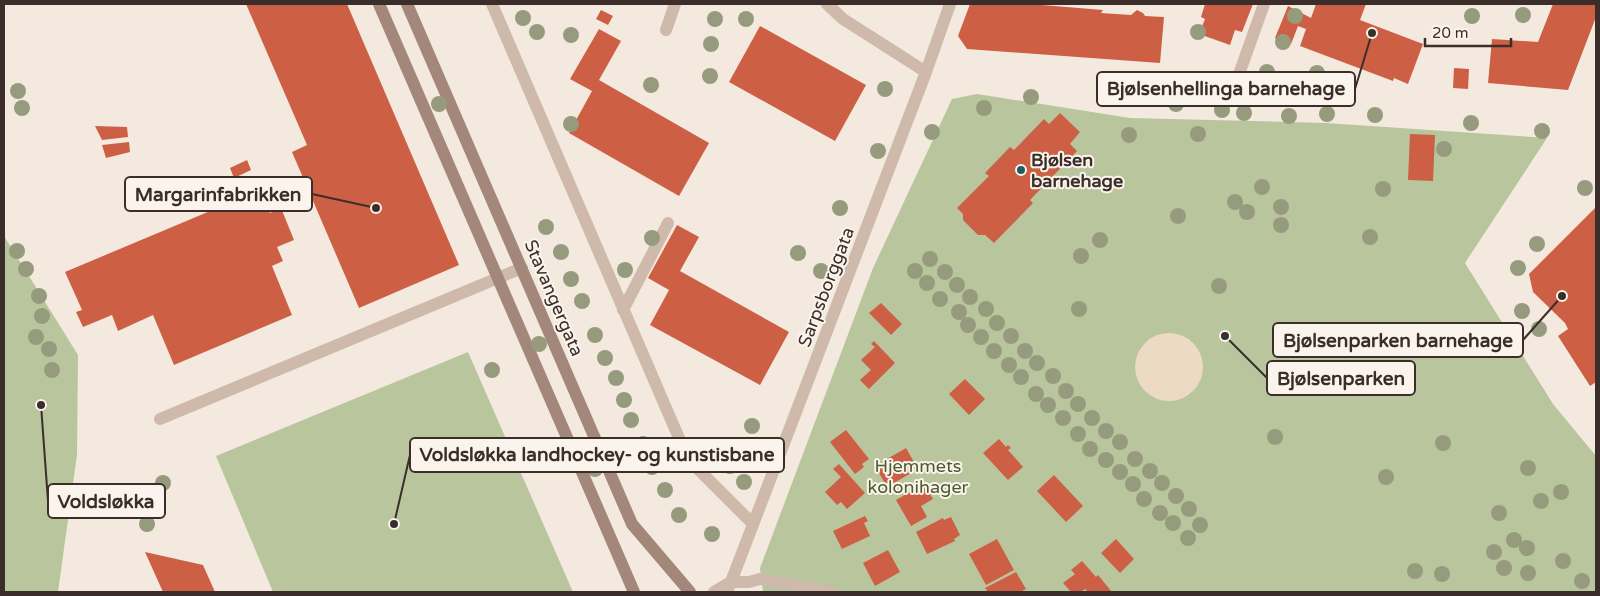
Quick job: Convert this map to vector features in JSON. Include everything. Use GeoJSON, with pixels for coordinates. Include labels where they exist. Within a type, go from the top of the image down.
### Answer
{"type":"FeatureCollection","features":[{"type":"Feature","properties":{"kind":"main road"},"geometry":{"type":"LineString","coordinates":[[378,4],[634,592]]}},
{"type":"Feature","properties":{"kind":"main road","name":"Stavangergata"},"geometry":{"type":"LineString","coordinates":[[407,4],[632,524],[690,592]]}},
{"type":"Feature","properties":{"kind":"street"},"geometry":{"type":"LineString","coordinates":[[492,4],[688,459],[754,524]]}},
{"type":"Feature","properties":{"kind":"street"},"geometry":{"type":"LineString","coordinates":[[666,30],[675,4]]}},
{"type":"Feature","properties":{"kind":"street"},"geometry":{"type":"LineString","coordinates":[[827,4],[843,19],[926,72]]}},
{"type":"Feature","properties":{"kind":"street","name":"Sarpsborggata"},"geometry":{"type":"LineString","coordinates":[[729,587],[926,72],[950,4]]}},
{"type":"Feature","properties":{"kind":"street"},"geometry":{"type":"LineString","coordinates":[[1233,91],[1264,4]]}},
{"type":"Feature","properties":{"kind":"street"},"geometry":{"type":"LineString","coordinates":[[624,310],[668,222]]}},
{"type":"Feature","properties":{"kind":"street"},"geometry":{"type":"LineString","coordinates":[[160,419],[496,277],[522,268]]}},
{"type":"Feature","properties":{"kind":"street"},"geometry":{"type":"LineString","coordinates":[[714,592],[760,579],[830,592]]}},
{"type":"Feature","properties":{"kind":"green space","name":"Hjemmets kolonihager"},"geometry":{"type":"Polygon","coordinates":[[[977,94],[1130,118],[1326,123],[1547,138],[1465,263],[1553,404],[1596,456],[1596,592],[763,592],[760,568],[873,268],[952,99],[977,94]]]}},
{"type":"Feature","properties":{"kind":"green space"},"geometry":{"type":"Polygon","coordinates":[[[4,236],[78,355],[77,455],[58,592],[4,592],[4,236]]]}},
{"type":"Feature","properties":{"kind":"green space"},"geometry":{"type":"Polygon","coordinates":[[[468,352],[573,592],[273,592],[216,456],[468,352]]]}},
{"type":"Feature","properties":{"kind":"shaded area"},"geometry":{"type":"Polygon","coordinates":[[[1169,333],[1182,336],[1193,343],[1200,354],[1203,367],[1200,380],[1193,391],[1182,398],[1169,401],[1156,398],[1145,391],[1138,380],[1135,367],[1138,354],[1145,343],[1156,336],[1169,333]]]}},
{"type":"Feature","properties":{"kind":"building"},"geometry":{"type":"Polygon","coordinates":[[[246,4],[347,4],[459,265],[359,308],[292,152],[307,145],[246,4]]]}},
{"type":"Feature","properties":{"kind":"building"},"geometry":{"type":"Polygon","coordinates":[[[970,4],[1030,4],[1103,10],[1101,13],[1131,15],[1137,10],[1145,16],[1164,17],[1160,63],[967,49],[958,36],[970,4]]]}},
{"type":"Feature","properties":{"kind":"building"},"geometry":{"type":"Polygon","coordinates":[[[1205,4],[1253,4],[1242,32],[1235,30],[1230,45],[1199,34],[1205,19],[1201,17],[1205,4]]]}},
{"type":"Feature","properties":{"kind":"building"},"geometry":{"type":"Polygon","coordinates":[[[1316,4],[1366,4],[1360,20],[1423,44],[1408,84],[1394,78],[1393,81],[1300,46],[1306,29],[1298,26],[1291,44],[1275,38],[1288,6],[1311,18],[1316,4]]]}},
{"type":"Feature","properties":{"kind":"building"},"geometry":{"type":"Polygon","coordinates":[[[1553,4],[1596,4],[1596,17],[1568,90],[1488,83],[1492,39],[1538,42],[1553,4]]]}},
{"type":"Feature","properties":{"kind":"building"},"geometry":{"type":"Polygon","coordinates":[[[601,10],[613,16],[608,25],[596,19],[601,10]]]}},
{"type":"Feature","properties":{"kind":"building"},"geometry":{"type":"Polygon","coordinates":[[[760,26],[866,85],[835,141],[729,82],[760,26]]]}},
{"type":"Feature","properties":{"kind":"building"},"geometry":{"type":"Polygon","coordinates":[[[599,29],[621,41],[599,80],[709,143],[679,196],[569,133],[592,91],[570,79],[599,29]]]}},
{"type":"Feature","properties":{"kind":"building"},"geometry":{"type":"Polygon","coordinates":[[[1454,68],[1469,69],[1468,89],[1453,88],[1454,68]]]}},
{"type":"Feature","properties":{"kind":"building"},"geometry":{"type":"Polygon","coordinates":[[[1060,113],[1080,132],[1070,144],[1077,151],[1030,200],[1033,203],[994,243],[985,235],[978,235],[963,220],[963,214],[957,208],[989,176],[985,173],[1010,147],[1014,150],[1044,119],[1049,124],[1060,113]]]}},
{"type":"Feature","properties":{"kind":"building"},"geometry":{"type":"Polygon","coordinates":[[[95,126],[127,127],[128,137],[102,140],[95,126]]]}},
{"type":"Feature","properties":{"kind":"building"},"geometry":{"type":"Polygon","coordinates":[[[1410,134],[1435,135],[1433,181],[1408,180],[1410,134]]]}},
{"type":"Feature","properties":{"kind":"building"},"geometry":{"type":"Polygon","coordinates":[[[129,142],[130,152],[106,158],[102,145],[129,142]]]}},
{"type":"Feature","properties":{"kind":"building"},"geometry":{"type":"Polygon","coordinates":[[[247,160],[251,170],[234,178],[230,168],[247,160]]]}},
{"type":"Feature","properties":{"kind":"building"},"geometry":{"type":"Polygon","coordinates":[[[260,190],[270,213],[281,208],[294,240],[277,247],[283,261],[272,266],[292,315],[174,365],[153,315],[118,331],[112,315],[83,327],[76,312],[82,310],[65,272],[260,190]]]}},
{"type":"Feature","properties":{"kind":"building"},"geometry":{"type":"Polygon","coordinates":[[[1596,207],[1596,382],[1590,386],[1558,336],[1568,329],[1565,323],[1533,292],[1529,274],[1596,207]]]}},
{"type":"Feature","properties":{"kind":"building"},"geometry":{"type":"Polygon","coordinates":[[[677,225],[699,237],[680,271],[789,332],[760,385],[650,325],[669,290],[648,278],[677,225]]]}},
{"type":"Feature","properties":{"kind":"building"},"geometry":{"type":"Polygon","coordinates":[[[881,303],[902,324],[891,335],[869,313],[881,303]]]}},
{"type":"Feature","properties":{"kind":"building"},"geometry":{"type":"Polygon","coordinates":[[[874,341],[895,363],[869,389],[860,380],[871,370],[861,360],[875,347],[871,344],[874,341]]]}},
{"type":"Feature","properties":{"kind":"building"},"geometry":{"type":"Polygon","coordinates":[[[965,379],[985,399],[969,415],[949,394],[965,379]]]}},
{"type":"Feature","properties":{"kind":"building"},"geometry":{"type":"Polygon","coordinates":[[[846,430],[869,459],[862,464],[864,467],[855,474],[830,442],[846,430]]]}},
{"type":"Feature","properties":{"kind":"building"},"geometry":{"type":"Polygon","coordinates":[[[999,439],[1006,447],[1008,445],[1011,448],[1008,450],[1023,467],[1008,480],[983,453],[999,439]]]}},
{"type":"Feature","properties":{"kind":"building"},"geometry":{"type":"Polygon","coordinates":[[[906,448],[918,469],[887,487],[875,466],[906,448]]]}},
{"type":"Feature","properties":{"kind":"building"},"geometry":{"type":"Polygon","coordinates":[[[839,464],[865,493],[847,509],[841,502],[837,505],[825,492],[841,477],[833,469],[839,464]]]}},
{"type":"Feature","properties":{"kind":"building"},"geometry":{"type":"Polygon","coordinates":[[[1054,475],[1083,506],[1066,522],[1037,491],[1054,475]]]}},
{"type":"Feature","properties":{"kind":"building"},"geometry":{"type":"Polygon","coordinates":[[[924,484],[933,499],[921,506],[927,517],[911,526],[896,500],[924,484]]]}},
{"type":"Feature","properties":{"kind":"building"},"geometry":{"type":"Polygon","coordinates":[[[865,516],[868,521],[864,523],[870,536],[842,549],[833,531],[865,516]]]}},
{"type":"Feature","properties":{"kind":"building"},"geometry":{"type":"Polygon","coordinates":[[[951,517],[960,535],[954,539],[955,541],[927,554],[916,532],[943,518],[944,520],[951,517]]]}},
{"type":"Feature","properties":{"kind":"building"},"geometry":{"type":"Polygon","coordinates":[[[997,539],[1014,570],[986,585],[969,554],[997,539]]]}},
{"type":"Feature","properties":{"kind":"building"},"geometry":{"type":"Polygon","coordinates":[[[1116,539],[1134,559],[1120,573],[1101,553],[1116,539]]]}},
{"type":"Feature","properties":{"kind":"building"},"geometry":{"type":"Polygon","coordinates":[[[888,550],[900,572],[875,586],[863,563],[888,550]]]}},
{"type":"Feature","properties":{"kind":"building"},"geometry":{"type":"Polygon","coordinates":[[[145,552],[203,565],[215,592],[163,592],[145,552]]]}},
{"type":"Feature","properties":{"kind":"building"},"geometry":{"type":"Polygon","coordinates":[[[1082,561],[1096,577],[1098,575],[1112,592],[1088,592],[1085,589],[1081,592],[1071,592],[1063,583],[1075,574],[1071,570],[1082,561]]]}},
{"type":"Feature","properties":{"kind":"building"},"geometry":{"type":"Polygon","coordinates":[[[1016,572],[1026,589],[1020,592],[988,592],[985,588],[1016,572]]]}},
{"type":"Feature","properties":{"kind":"place","name":"Bjølsenhellinga barnehage"},"geometry":{"type":"Point","coordinates":[1372,33]}},
{"type":"Feature","properties":{"kind":"place","name":"Bjølsen barnehage"},"geometry":{"type":"Point","coordinates":[1021,170]}},
{"type":"Feature","properties":{"kind":"place","name":"Margarinfabrikken"},"geometry":{"type":"Point","coordinates":[376,208]}},
{"type":"Feature","properties":{"kind":"place","name":"Bjølsenparken barnehage"},"geometry":{"type":"Point","coordinates":[1562,296]}},
{"type":"Feature","properties":{"kind":"place","name":"Bjølsenparken"},"geometry":{"type":"Point","coordinates":[1225,336]}},
{"type":"Feature","properties":{"kind":"place","name":"Voldsløkka"},"geometry":{"type":"Point","coordinates":[41,405]}},
{"type":"Feature","properties":{"kind":"place","name":"Voldsløkka landhockey- og kunstisbane"},"geometry":{"type":"Point","coordinates":[394,524]}}]}
